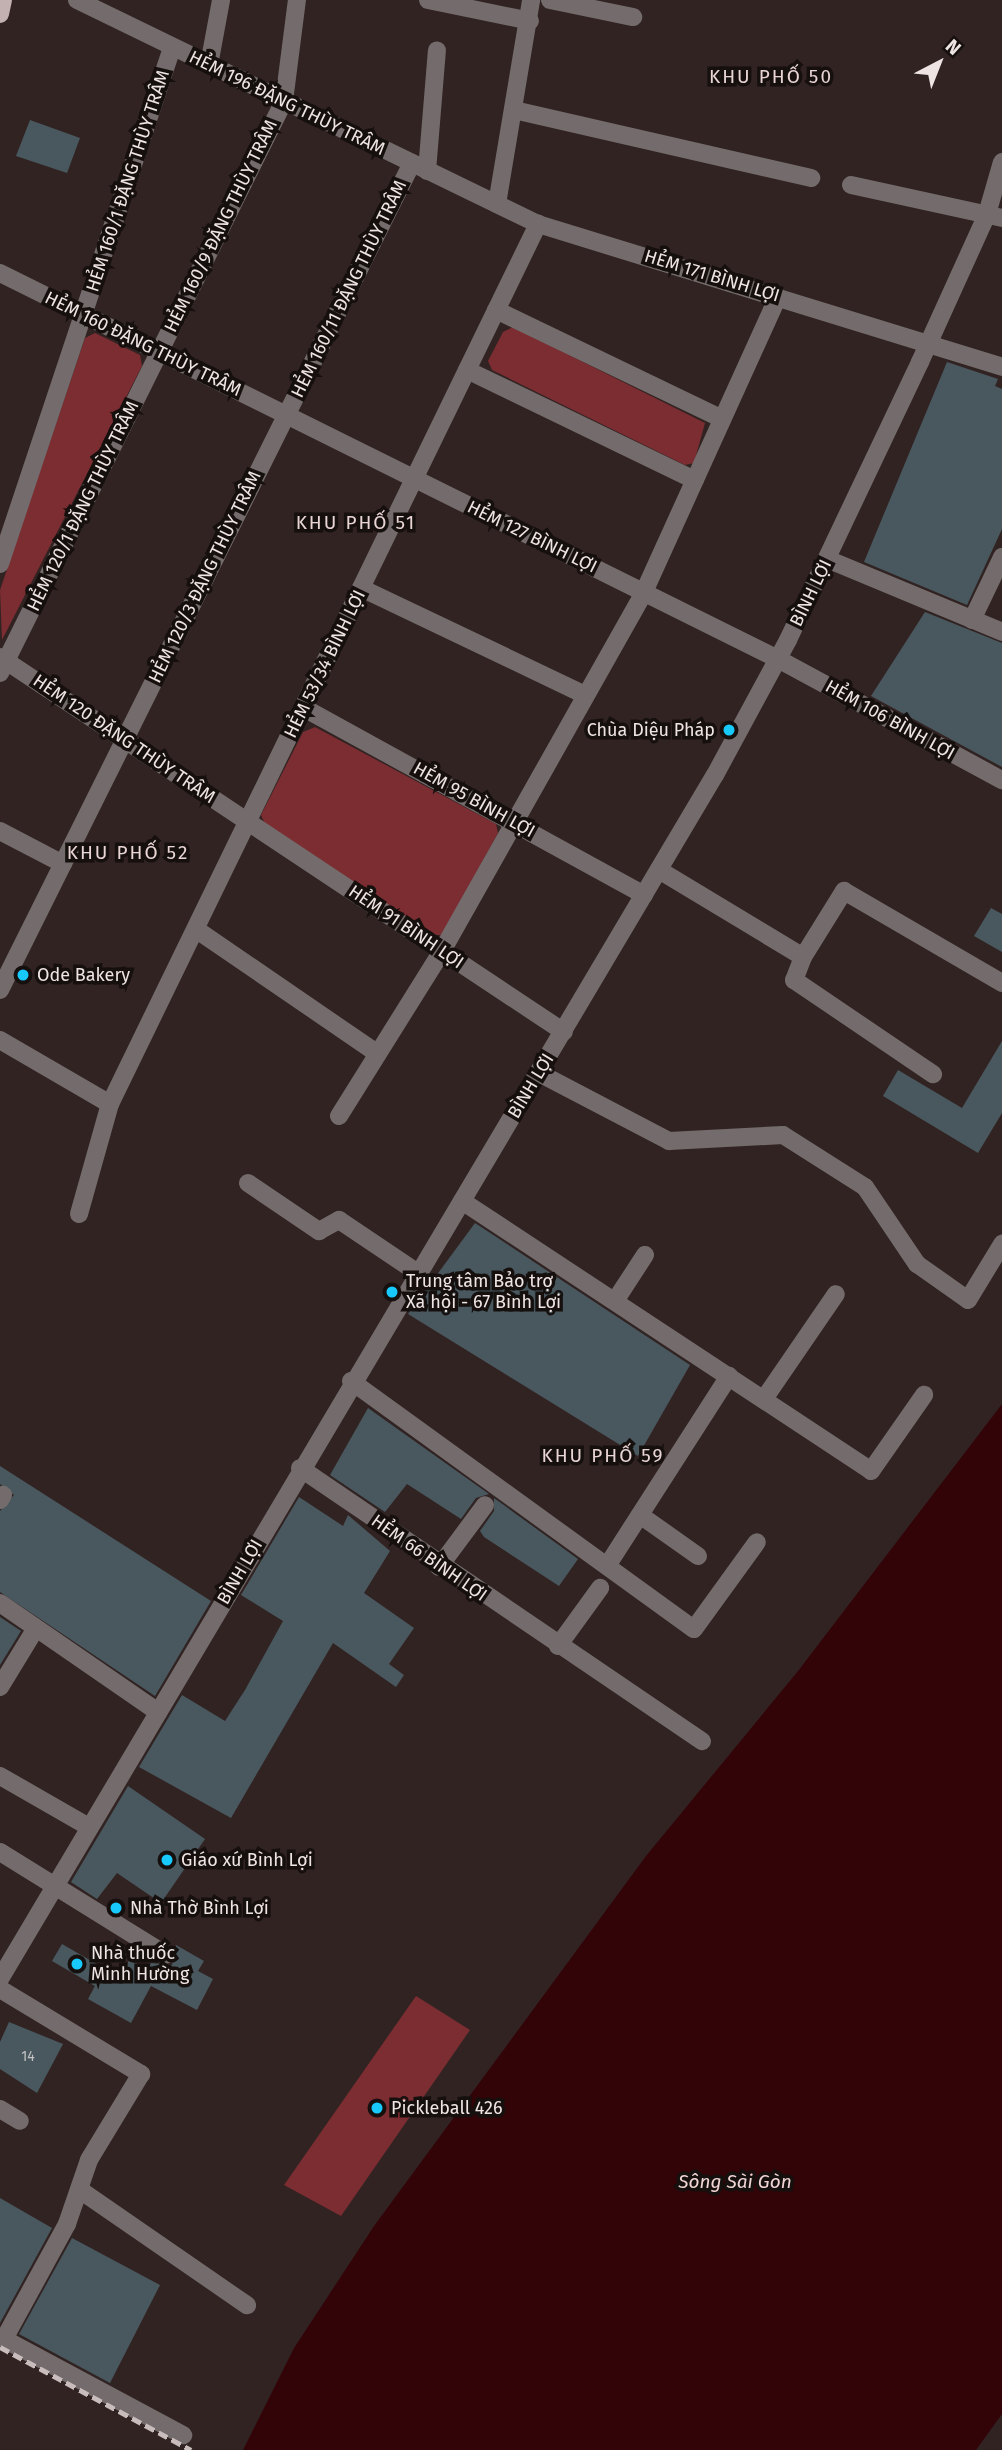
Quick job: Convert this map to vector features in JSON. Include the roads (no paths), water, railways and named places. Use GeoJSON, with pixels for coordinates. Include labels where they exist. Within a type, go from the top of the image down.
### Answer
{"type":"FeatureCollection","features":[{"type":"Feature","properties":{"kind":"main road"},"geometry":{"type":"LineString","coordinates":[[0,14],[3,0]]}},
{"type":"Feature","properties":{"kind":"street","name":"HẺM 196 ĐẶNG THÙY TRÂM"},"geometry":{"type":"LineString","coordinates":[[77,0],[497,204]]}},
{"type":"Feature","properties":{"kind":"street"},"geometry":{"type":"LineString","coordinates":[[209,65],[221,0]]}},
{"type":"Feature","properties":{"kind":"street","name":"HẺM 160/9 ĐẶNG THÙY TRÂM"},"geometry":{"type":"LineString","coordinates":[[159,352],[284,101],[297,0]]}},
{"type":"Feature","properties":{"kind":"street"},"geometry":{"type":"LineString","coordinates":[[428,0],[530,21]]}},
{"type":"Feature","properties":{"kind":"street"},"geometry":{"type":"LineString","coordinates":[[497,204],[530,21],[531,0]]}},
{"type":"Feature","properties":{"kind":"street"},"geometry":{"type":"LineString","coordinates":[[550,0],[633,17]]}},
{"type":"Feature","properties":{"kind":"street","name":"HẺM 160/1 ĐẶNG THÙY TRÂM"},"geometry":{"type":"LineString","coordinates":[[83,314],[172,48]]}},
{"type":"Feature","properties":{"kind":"street"},"geometry":{"type":"LineString","coordinates":[[419,167],[437,50]]}},
{"type":"Feature","properties":{"kind":"street"},"geometry":{"type":"LineString","coordinates":[[514,110],[811,178]]}},
{"type":"Feature","properties":{"kind":"street","name":"BÌNH LỢI"},"geometry":{"type":"LineString","coordinates":[[1,1978],[351,1381],[564,1032],[778,659],[929,342],[995,216],[1002,162]]}},
{"type":"Feature","properties":{"kind":"street","name":"HẺM 160/11 ĐẶNG THÙY TRÂM"},"geometry":{"type":"LineString","coordinates":[[286,415],[419,167]]}},
{"type":"Feature","properties":{"kind":"street"},"geometry":{"type":"LineString","coordinates":[[851,185],[995,216]]}},
{"type":"Feature","properties":{"kind":"street","name":"HẺM 171 BÌNH LỢI"},"geometry":{"type":"LineString","coordinates":[[497,204],[538,223],[929,342],[1002,367]]}},
{"type":"Feature","properties":{"kind":"street","name":"HẺM 53/34 BÌNH LỢI"},"geometry":{"type":"LineString","coordinates":[[79,1214],[110,1104],[197,930],[538,223]]}},
{"type":"Feature","properties":{"kind":"street","name":"HẺM 160 ĐẶNG THÙY TRÂM"},"geometry":{"type":"LineString","coordinates":[[0,273],[286,415]]}},
{"type":"Feature","properties":{"kind":"street"},"geometry":{"type":"LineString","coordinates":[[339,1116],[442,951],[643,592],[778,297]]}},
{"type":"Feature","properties":{"kind":"street"},"geometry":{"type":"LineString","coordinates":[[496,310],[722,419]]}},
{"type":"Feature","properties":{"kind":"street"},"geometry":{"type":"LineString","coordinates":[[0,564],[83,314]]}},
{"type":"Feature","properties":{"kind":"street","name":"HẺM 120/1 ĐẶNG THÙY TRÂM"},"geometry":{"type":"LineString","coordinates":[[2,664],[159,352]]}},
{"type":"Feature","properties":{"kind":"street"},"geometry":{"type":"LineString","coordinates":[[467,370],[695,480]]}},
{"type":"Feature","properties":{"kind":"street","name":"HẺM 127 BÌNH LỢI"},"geometry":{"type":"LineString","coordinates":[[286,415],[778,659]]}},
{"type":"Feature","properties":{"kind":"street","name":"HẺM 120/3 ĐẶNG THÙY TRÂM"},"geometry":{"type":"LineString","coordinates":[[0,990],[286,415]]}},
{"type":"Feature","properties":{"kind":"street"},"geometry":{"type":"LineString","coordinates":[[972,620],[1002,557]]}},
{"type":"Feature","properties":{"kind":"street"},"geometry":{"type":"LineString","coordinates":[[827,559],[1002,632]]}},
{"type":"Feature","properties":{"kind":"street"},"geometry":{"type":"LineString","coordinates":[[361,589],[585,695]]}},
{"type":"Feature","properties":{"kind":"street","name":"HẺM 106 BÌNH LỢI"},"geometry":{"type":"LineString","coordinates":[[778,659],[1002,780]]}},
{"type":"Feature","properties":{"kind":"street","name":"HẺM 120 ĐẶNG THÙY TRÂM"},"geometry":{"type":"LineString","coordinates":[[2,664],[125,740],[248,822]]}},
{"type":"Feature","properties":{"kind":"street","name":"HẺM 95 BÌNH LỢI"},"geometry":{"type":"LineString","coordinates":[[304,708],[644,895]]}},
{"type":"Feature","properties":{"kind":"street","name":"HẺM 91 BÌNH LỢI"},"geometry":{"type":"LineString","coordinates":[[248,822],[564,1032]]}},
{"type":"Feature","properties":{"kind":"street"},"geometry":{"type":"LineString","coordinates":[[0,831],[63,864]]}},
{"type":"Feature","properties":{"kind":"street"},"geometry":{"type":"LineString","coordinates":[[659,870],[803,957]]}},
{"type":"Feature","properties":{"kind":"street"},"geometry":{"type":"LineString","coordinates":[[933,1074],[794,981],[803,957],[844,891],[1002,983]]}},
{"type":"Feature","properties":{"kind":"street"},"geometry":{"type":"LineString","coordinates":[[197,930],[377,1054]]}},
{"type":"Feature","properties":{"kind":"street"},"geometry":{"type":"LineString","coordinates":[[0,1040],[110,1104]]}},
{"type":"Feature","properties":{"kind":"street"},"geometry":{"type":"LineString","coordinates":[[539,1073],[669,1141],[783,1135],[865,1187],[917,1264],[968,1300],[1002,1244]]}},
{"type":"Feature","properties":{"kind":"street"},"geometry":{"type":"LineString","coordinates":[[248,1183],[319,1231],[339,1220],[418,1273]]}},
{"type":"Feature","properties":{"kind":"street"},"geometry":{"type":"LineString","coordinates":[[462,1201],[872,1471],[924,1395]]}},
{"type":"Feature","properties":{"kind":"street"},"geometry":{"type":"LineString","coordinates":[[615,1301],[645,1255]]}},
{"type":"Feature","properties":{"kind":"street"},"geometry":{"type":"LineString","coordinates":[[764,1399],[836,1294]]}},
{"type":"Feature","properties":{"kind":"street"},"geometry":{"type":"LineString","coordinates":[[607,1566],[729,1376]]}},
{"type":"Feature","properties":{"kind":"street"},"geometry":{"type":"LineString","coordinates":[[351,1381],[694,1629],[757,1542]]}},
{"type":"Feature","properties":{"kind":"street","name":"HẺM 66 BÌNH LỢI"},"geometry":{"type":"LineString","coordinates":[[300,1468],[439,1567],[702,1741]]}},
{"type":"Feature","properties":{"kind":"street"},"geometry":{"type":"LineString","coordinates":[[439,1567],[485,1505]]}},
{"type":"Feature","properties":{"kind":"street"},"geometry":{"type":"LineString","coordinates":[[640,1515],[698,1556]]}},
{"type":"Feature","properties":{"kind":"street"},"geometry":{"type":"LineString","coordinates":[[558,1646],[600,1588]]}},
{"type":"Feature","properties":{"kind":"street"},"geometry":{"type":"LineString","coordinates":[[0,1603],[158,1712]]}},
{"type":"Feature","properties":{"kind":"street"},"geometry":{"type":"LineString","coordinates":[[0,1687],[36,1628]]}},
{"type":"Feature","properties":{"kind":"street"},"geometry":{"type":"LineString","coordinates":[[0,1776],[89,1828]]}},
{"type":"Feature","properties":{"kind":"street"},"geometry":{"type":"LineString","coordinates":[[0,1852],[166,1955]]}},
{"type":"Feature","properties":{"kind":"street"},"geometry":{"type":"LineString","coordinates":[[1,1978],[141,2074],[89,2160],[67,2224],[2,2338],[183,2435]]}},
{"type":"Feature","properties":{"kind":"street"},"geometry":{"type":"LineString","coordinates":[[0,2109],[20,2120]]}},
{"type":"Feature","properties":{"kind":"street"},"geometry":{"type":"LineString","coordinates":[[80,2190],[247,2305]]}},
{"type":"Feature","properties":{"kind":"water","name":"Sông Sài Gòn"},"geometry":{"type":"Polygon","coordinates":[[[1002,1404],[1002,2414],[976,2450],[243,2450],[294,2348],[374,2226],[646,1856],[798,1671],[1002,1404]]]}},
{"type":"Feature","properties":{"kind":"railway"},"geometry":{"type":"LineString","coordinates":[[0,2347],[191,2450]]}},
{"type":"Feature","properties":{"kind":"place","name":"Chùa Diệu Pháp"},"geometry":{"type":"Point","coordinates":[729,730]}},
{"type":"Feature","properties":{"kind":"place","name":"Ode Bakery"},"geometry":{"type":"Point","coordinates":[23,975]}},
{"type":"Feature","properties":{"kind":"place","name":"Trung tâm Bảo trợ Xã hội - 67 Bình Lợi"},"geometry":{"type":"Point","coordinates":[392,1292]}},
{"type":"Feature","properties":{"kind":"place","name":"Giáo xứ Bình Lợi"},"geometry":{"type":"Point","coordinates":[167,1860]}},
{"type":"Feature","properties":{"kind":"place","name":"Nhà Thờ Bình Lợi"},"geometry":{"type":"Point","coordinates":[116,1908]}},
{"type":"Feature","properties":{"kind":"place","name":"Nhà thuốc Minh Hường"},"geometry":{"type":"Point","coordinates":[77,1964]}},
{"type":"Feature","properties":{"kind":"place","name":"Pickleball 426"},"geometry":{"type":"Point","coordinates":[377,2108]}},
{"type":"Feature","properties":{"kind":"district","name":"KHU PHỐ 50"},"geometry":{"type":"Point","coordinates":[771,77]}},
{"type":"Feature","properties":{"kind":"district","name":"KHU PHỐ 51"},"geometry":{"type":"Point","coordinates":[356,523]}},
{"type":"Feature","properties":{"kind":"district","name":"KHU PHỐ 52"},"geometry":{"type":"Point","coordinates":[128,853]}},
{"type":"Feature","properties":{"kind":"district","name":"KHU PHỐ 59"},"geometry":{"type":"Point","coordinates":[603,1456]}}]}
